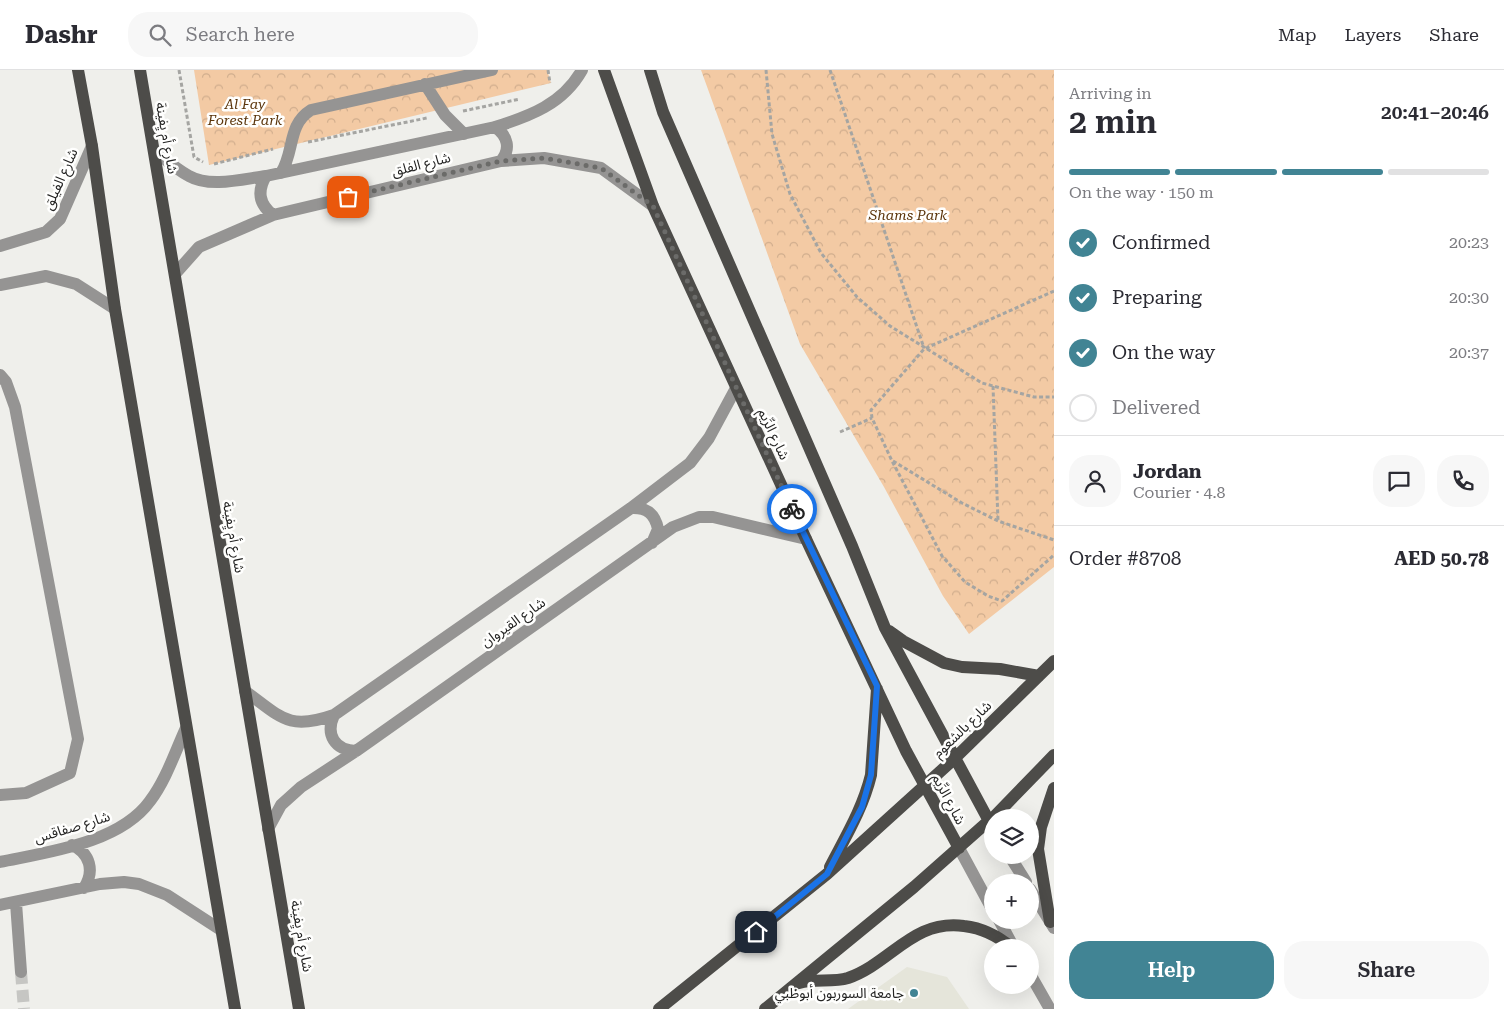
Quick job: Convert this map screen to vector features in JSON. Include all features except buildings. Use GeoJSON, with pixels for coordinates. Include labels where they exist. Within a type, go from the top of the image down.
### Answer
{"type":"FeatureCollection","features":[{"type":"Feature","properties":{"kind":"main road"},"geometry":{"type":"LineString","coordinates":[[78,70],[92,146],[115,309],[235,1009]]}},
{"type":"Feature","properties":{"kind":"main road","name":"شارع أم يِفينة"},"geometry":{"type":"LineString","coordinates":[[140,70],[299,1009]]}},
{"type":"Feature","properties":{"kind":"main road","name":"شارع الرِّيم"},"geometry":{"type":"LineString","coordinates":[[604,70],[653,206],[806,539],[924,784],[958,848]]}},
{"type":"Feature","properties":{"kind":"main road","name":"شارع الرِّيم"},"geometry":{"type":"LineString","coordinates":[[650,70],[663,112],[852,546],[885,628],[954,759],[985,809]]}},
{"type":"Feature","properties":{"kind":"main road"},"geometry":{"type":"LineString","coordinates":[[885,628],[903,642],[944,663],[962,668],[1000,668],[1039,676]]}},
{"type":"Feature","properties":{"kind":"main road","name":"شارع بالشعوم"},"geometry":{"type":"LineString","coordinates":[[659,1009],[827,874],[924,784],[954,759],[1054,661]]}},
{"type":"Feature","properties":{"kind":"main road"},"geometry":{"type":"LineString","coordinates":[[827,874],[862,807],[868,788],[871,775],[877,686]]}},
{"type":"Feature","properties":{"kind":"main road"},"geometry":{"type":"LineString","coordinates":[[1003,809],[1054,755]]}},
{"type":"Feature","properties":{"kind":"main road"},"geometry":{"type":"LineString","coordinates":[[1052,925],[1038,849],[1041,827],[1054,788]]}},
{"type":"Feature","properties":{"kind":"main road"},"geometry":{"type":"LineString","coordinates":[[765,1009],[799,983],[984,827]]}},
{"type":"Feature","properties":{"kind":"main road"},"geometry":{"type":"LineString","coordinates":[[799,983],[808,980],[821,982],[848,978],[862,971],[917,934],[940,926],[973,927],[989,932],[1000,939]]}},
{"type":"Feature","properties":{"kind":"street"},"geometry":{"type":"LineString","coordinates":[[281,173],[290,155],[293,130],[298,121],[310,110],[492,70]]}},
{"type":"Feature","properties":{"kind":"street","name":"شارع الفلق"},"geometry":{"type":"LineString","coordinates":[[154,150],[190,177],[200,180],[228,181],[266,176],[495,127],[530,116],[556,101],[575,83],[582,70]]}},
{"type":"Feature","properties":{"kind":"street"},"geometry":{"type":"LineString","coordinates":[[425,84],[445,115],[464,134]]}},
{"type":"Feature","properties":{"kind":"street"},"geometry":{"type":"LineString","coordinates":[[495,127],[501,131],[508,144],[508,150],[501,161]]}},
{"type":"Feature","properties":{"kind":"street","name":"شارع الفيلق"},"geometry":{"type":"LineString","coordinates":[[0,246],[46,232],[60,219],[92,146]]}},
{"type":"Feature","properties":{"kind":"street","name":"شارع الفلق"},"geometry":{"type":"LineString","coordinates":[[175,274],[199,247],[273,215],[501,161],[544,158],[601,168],[653,206]]}},
{"type":"Feature","properties":{"kind":"street"},"geometry":{"type":"LineString","coordinates":[[266,176],[261,184],[261,201],[273,215]]}},
{"type":"Feature","properties":{"kind":"street"},"geometry":{"type":"LineString","coordinates":[[0,285],[46,276],[76,284],[115,309]]}},
{"type":"Feature","properties":{"kind":"street"},"geometry":{"type":"LineString","coordinates":[[0,375],[6,382],[15,407],[78,739],[70,773],[26,793],[0,795]]}},
{"type":"Feature","properties":{"kind":"street","name":"شارع القيروان"},"geometry":{"type":"LineString","coordinates":[[245,691],[286,721],[313,722],[334,715],[631,508],[690,463],[709,438],[736,388]]}},
{"type":"Feature","properties":{"kind":"street"},"geometry":{"type":"LineString","coordinates":[[631,508],[647,510],[653,514],[658,529],[652,543]]}},
{"type":"Feature","properties":{"kind":"street","name":"شارع القيروان"},"geometry":{"type":"LineString","coordinates":[[268,829],[281,805],[301,787],[356,752],[673,527],[699,517],[714,517],[806,539]]}},
{"type":"Feature","properties":{"kind":"street"},"geometry":{"type":"LineString","coordinates":[[334,715],[330,723],[333,740],[339,747],[356,752]]}},
{"type":"Feature","properties":{"kind":"street","name":"شارع صفاقس"},"geometry":{"type":"LineString","coordinates":[[0,862],[72,845],[114,832],[141,813],[160,786],[186,728]]}},
{"type":"Feature","properties":{"kind":"street"},"geometry":{"type":"LineString","coordinates":[[72,845],[84,853],[90,867],[90,875],[84,888]]}},
{"type":"Feature","properties":{"kind":"street","name":"شارع الرِّيم"},"geometry":{"type":"LineString","coordinates":[[958,848],[984,895]]}},
{"type":"Feature","properties":{"kind":"street"},"geometry":{"type":"LineString","coordinates":[[0,905],[112,883],[146,887],[167,895],[221,930]]}},
{"type":"Feature","properties":{"kind":"street"},"geometry":{"type":"LineString","coordinates":[[16,903],[20,972]]}},
{"type":"Feature","properties":{"kind":"street"},"geometry":{"type":"LineString","coordinates":[[1039,904],[1052,925]]}},
{"type":"Feature","properties":{"kind":"street"},"geometry":{"type":"LineString","coordinates":[[1039,990],[1050,1009]]}},
{"type":"Feature","properties":{"kind":"path"},"geometry":{"type":"LineString","coordinates":[[179,70],[194,157],[210,165],[291,145],[521,99]]}},
{"type":"Feature","properties":{"kind":"path"},"geometry":{"type":"LineString","coordinates":[[544,88],[551,83],[548,70]]}},
{"type":"Feature","properties":{"kind":"path"},"geometry":{"type":"LineString","coordinates":[[766,70],[772,134],[790,194],[821,253],[857,297],[890,326],[982,383],[1034,397],[1054,397]]}},
{"type":"Feature","properties":{"kind":"path"},"geometry":{"type":"LineString","coordinates":[[830,70],[924,348]]}},
{"type":"Feature","properties":{"kind":"path"},"geometry":{"type":"LineString","coordinates":[[1054,291],[924,348],[878,399],[871,410],[872,418],[892,461],[942,556],[965,582],[988,596],[1002,601],[1054,555]]}},
{"type":"Feature","properties":{"kind":"path"},"geometry":{"type":"LineString","coordinates":[[993,386],[998,521]]}},
{"type":"Feature","properties":{"kind":"path"},"geometry":{"type":"LineString","coordinates":[[840,432],[872,418]]}},
{"type":"Feature","properties":{"kind":"path"},"geometry":{"type":"LineString","coordinates":[[892,461],[962,503],[998,521],[1054,540]]}},
{"type":"Feature","properties":{"kind":"shaded area","name":"جامعة السوربون أبوظبي"},"geometry":{"type":"Polygon","coordinates":[[[907,967],[947,977],[969,1009],[848,1009],[907,967]]]}},
{"type":"Feature","properties":{"kind":"green space","name":"Al Fay Forest Park"},"geometry":{"type":"Polygon","coordinates":[[[194,70],[547,70],[551,83],[209,165],[194,70]]]}},
{"type":"Feature","properties":{"kind":"green space","name":"Shams Park"},"geometry":{"type":"Polygon","coordinates":[[[701,70],[1054,70],[1054,567],[969,634],[943,596],[884,487],[800,344],[701,70]]]}},
{"type":"Feature","properties":{"kind":"tunnel"},"geometry":{"type":"LineString","coordinates":[[21,972],[24,1009]]}},
{"type":"Feature","properties":{"kind":"way so far"},"geometry":{"type":"LineString","coordinates":[[348,197],[501,161],[544,158],[601,168],[653,206],[792,509]]}},
{"type":"Feature","properties":{"kind":"place","name":"جامعة السوربون أبوظبي"},"geometry":{"type":"Point","coordinates":[914,993]}},
{"type":"Feature","properties":{"kind":"route"},"geometry":{"type":"LineString","coordinates":[[756,932],[827,874],[862,807],[871,775],[877,686],[792,509]]}}]}
